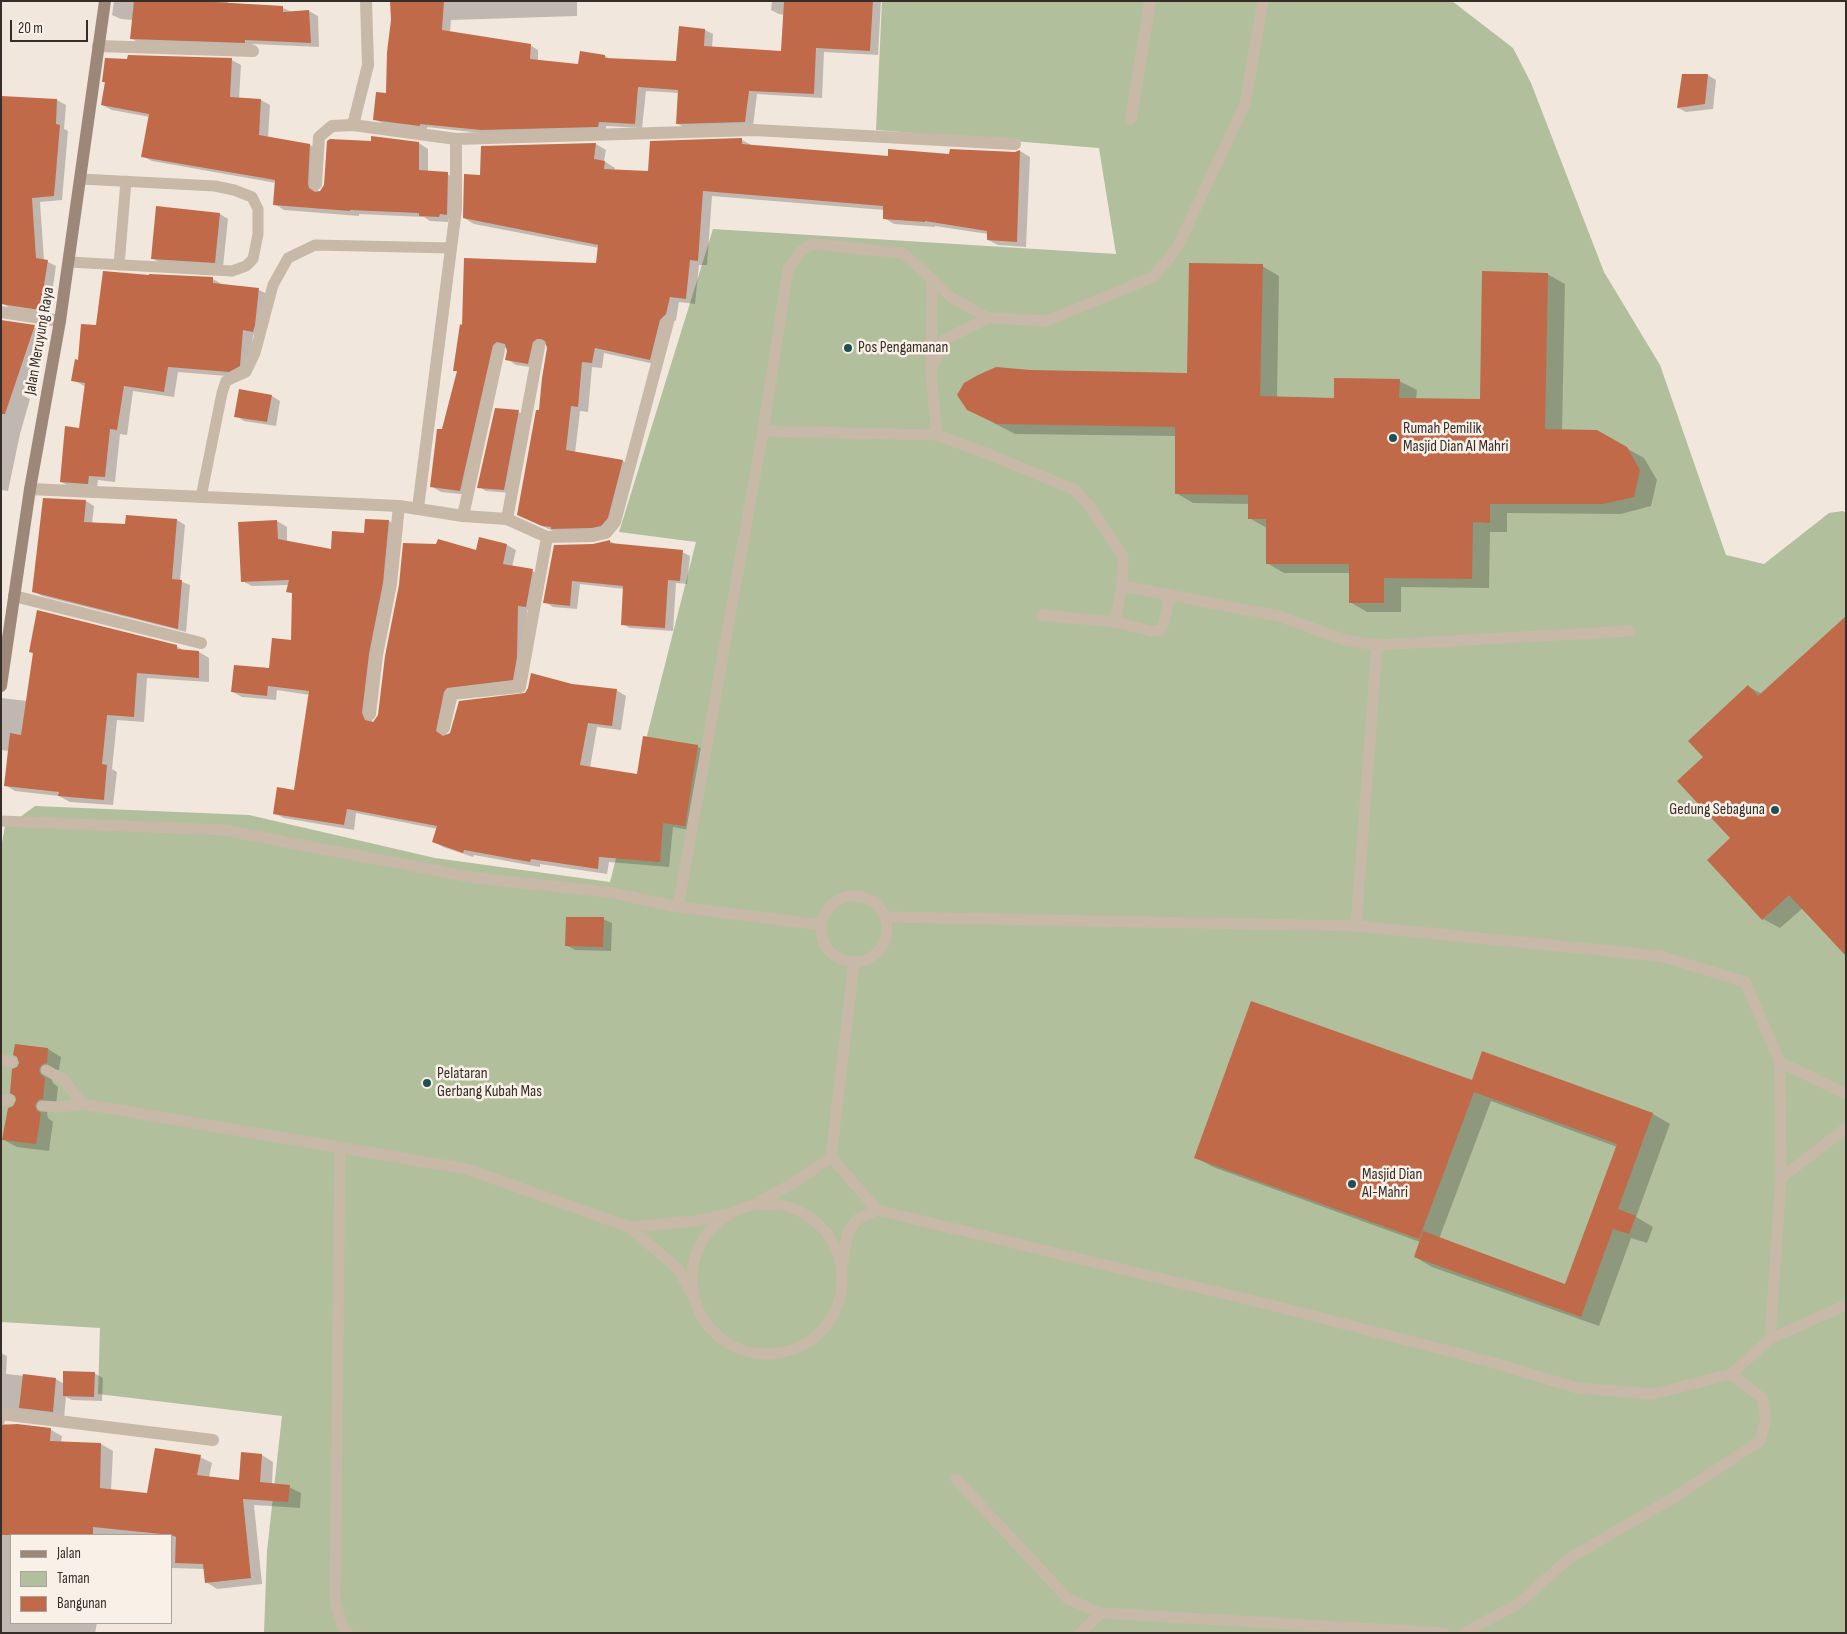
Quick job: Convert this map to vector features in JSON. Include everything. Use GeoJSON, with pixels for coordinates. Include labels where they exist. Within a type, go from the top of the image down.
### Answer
{"type":"FeatureCollection","features":[{"type":"Feature","properties":{"kind":"main road","name":"Jalan Meruyung Raya"},"geometry":{"type":"LineString","coordinates":[[1,686],[30,489],[60,321],[98,46],[106,1]]}},
{"type":"Feature","properties":{"kind":"street"},"geometry":{"type":"LineString","coordinates":[[353,125],[368,66],[366,1]]}},
{"type":"Feature","properties":{"kind":"street"},"geometry":{"type":"LineString","coordinates":[[1131,119],[1150,1]]}},
{"type":"Feature","properties":{"kind":"street"},"geometry":{"type":"LineString","coordinates":[[98,46],[253,51]]}},
{"type":"Feature","properties":{"kind":"street"},"geometry":{"type":"LineString","coordinates":[[316,184],[319,137],[332,126],[353,125],[456,139],[754,130],[1016,144]]}},
{"type":"Feature","properties":{"kind":"street"},"geometry":{"type":"LineString","coordinates":[[418,508],[456,209],[456,139]]}},
{"type":"Feature","properties":{"kind":"street"},"geometry":{"type":"LineString","coordinates":[[1,312],[60,321]]}},
{"type":"Feature","properties":{"kind":"street"},"geometry":{"type":"LineString","coordinates":[[30,489],[399,506],[463,516],[507,519],[547,537],[593,536],[606,533],[615,522],[668,322]]}},
{"type":"Feature","properties":{"kind":"street"},"geometry":{"type":"LineString","coordinates":[[507,519],[538,347]]}},
{"type":"Feature","properties":{"kind":"street"},"geometry":{"type":"LineString","coordinates":[[463,516],[499,350]]}},
{"type":"Feature","properties":{"kind":"street"},"geometry":{"type":"LineString","coordinates":[[370,714],[377,655],[390,584],[399,506]]}},
{"type":"Feature","properties":{"kind":"street"},"geometry":{"type":"LineString","coordinates":[[444,728],[452,694],[520,687],[547,537]]}},
{"type":"Feature","properties":{"kind":"street"},"geometry":{"type":"LineString","coordinates":[[14,596],[201,643]]}},
{"type":"Feature","properties":{"kind":"street"},"geometry":{"type":"LineString","coordinates":[[1,1414],[213,1440]]}},
{"type":"Feature","properties":{"kind":"lane"},"geometry":{"type":"LineString","coordinates":[[678,908],[763,431],[788,269],[802,250],[814,244],[903,253],[952,298],[988,318],[1047,321],[1153,277],[1177,248],[1245,104],[1263,1]]}},
{"type":"Feature","properties":{"kind":"lane"},"geometry":{"type":"LineString","coordinates":[[69,262],[232,271],[246,266],[253,259],[258,234],[258,209],[252,197],[234,190],[215,186],[81,179]]}},
{"type":"Feature","properties":{"kind":"lane"},"geometry":{"type":"LineString","coordinates":[[119,265],[126,181]]}},
{"type":"Feature","properties":{"kind":"lane"},"geometry":{"type":"LineString","coordinates":[[201,497],[226,381],[246,372],[256,353],[274,284],[288,258],[315,245],[451,248]]}},
{"type":"Feature","properties":{"kind":"lane"},"geometry":{"type":"LineString","coordinates":[[932,278],[930,372],[936,436]]}},
{"type":"Feature","properties":{"kind":"lane"},"geometry":{"type":"LineString","coordinates":[[930,372],[944,340],[988,318]]}},
{"type":"Feature","properties":{"kind":"lane"},"geometry":{"type":"LineString","coordinates":[[763,431],[936,436],[991,455],[1075,490],[1090,507],[1123,556],[1122,586],[1115,622]]}},
{"type":"Feature","properties":{"kind":"lane"},"geometry":{"type":"LineString","coordinates":[[1122,586],[1279,616],[1345,640],[1377,645],[1630,630]]}},
{"type":"Feature","properties":{"kind":"lane"},"geometry":{"type":"LineString","coordinates":[[1042,615],[1115,622],[1151,631],[1160,630],[1164,626],[1170,595]]}},
{"type":"Feature","properties":{"kind":"lane"},"geometry":{"type":"LineString","coordinates":[[1356,926],[1377,645]]}},
{"type":"Feature","properties":{"kind":"lane"},"geometry":{"type":"LineString","coordinates":[[1,821],[223,830],[476,878],[608,892],[678,908],[821,925]]}},
{"type":"Feature","properties":{"kind":"lane"},"geometry":{"type":"LineString","coordinates":[[858,896],[874,902],[886,917],[887,933],[881,948],[870,958],[854,962],[834,956],[823,942],[821,925],[827,909],[834,903],[841,898],[858,896]]}},
{"type":"Feature","properties":{"kind":"lane"},"geometry":{"type":"LineString","coordinates":[[886,917],[1356,926],[1661,956],[1746,982],[1780,1062],[1781,1178],[1770,1339]]}},
{"type":"Feature","properties":{"kind":"lane"},"geometry":{"type":"LineString","coordinates":[[854,962],[831,1157],[877,1210],[1271,1305],[1491,1362],[1577,1388],[1653,1394],[1731,1374],[1770,1339],[1846,1304]]}},
{"type":"Feature","properties":{"kind":"lane"},"geometry":{"type":"LineString","coordinates":[[1780,1062],[1846,1094]]}},
{"type":"Feature","properties":{"kind":"lane"},"geometry":{"type":"LineString","coordinates":[[46,1070],[64,1080],[84,1104]]}},
{"type":"Feature","properties":{"kind":"lane"},"geometry":{"type":"LineString","coordinates":[[42,1106],[59,1107],[84,1104],[467,1169],[629,1227],[678,1269],[705,1323],[726,1343],[753,1353],[783,1353],[810,1341],[831,1321],[842,1294],[842,1265],[848,1232],[859,1218],[877,1210]]}},
{"type":"Feature","properties":{"kind":"lane"},"geometry":{"type":"LineString","coordinates":[[1781,1178],[1846,1128]]}},
{"type":"Feature","properties":{"kind":"lane"},"geometry":{"type":"LineString","coordinates":[[340,1148],[335,1602],[344,1630],[348,1633]]}},
{"type":"Feature","properties":{"kind":"lane"},"geometry":{"type":"LineString","coordinates":[[629,1227],[696,1221],[727,1214],[755,1204],[792,1184],[831,1157]]}},
{"type":"Feature","properties":{"kind":"lane"},"geometry":{"type":"LineString","coordinates":[[755,1204],[784,1205],[811,1217],[831,1238],[842,1265]]}},
{"type":"Feature","properties":{"kind":"lane"},"geometry":{"type":"LineString","coordinates":[[693,1296],[691,1273],[697,1250],[709,1230],[727,1214]]}},
{"type":"Feature","properties":{"kind":"lane"},"geometry":{"type":"LineString","coordinates":[[1464,1633],[1518,1604],[1568,1559],[1673,1498],[1760,1441],[1766,1419],[1762,1398],[1731,1374]]}},
{"type":"Feature","properties":{"kind":"lane"},"geometry":{"type":"LineString","coordinates":[[956,1479],[1068,1599],[1101,1613],[1444,1633]]}},
{"type":"Feature","properties":{"kind":"lane"},"geometry":{"type":"LineString","coordinates":[[1080,1633],[1101,1613]]}},
{"type":"Feature","properties":{"kind":"green space"},"geometry":{"type":"Polygon","coordinates":[[[882,1],[1452,1],[1513,48],[1531,83],[1604,272],[1660,365],[1726,555],[1764,564],[1829,513],[1843,511],[1846,513],[1846,1633],[264,1633],[267,1551],[282,1416],[98,1394],[100,1328],[1,1322],[1,848],[5,826],[35,806],[249,815],[435,858],[610,882],[696,542],[619,532],[713,229],[1116,254],[1099,148],[876,130],[882,1]]]}},
{"type":"Feature","properties":{"kind":"building"},"geometry":{"type":"Polygon","coordinates":[[[134,1],[197,1],[283,6],[283,12],[309,10],[311,43],[245,40],[245,43],[130,39],[134,1]]]}},
{"type":"Feature","properties":{"kind":"building"},"geometry":{"type":"Polygon","coordinates":[[[390,1],[444,1],[442,30],[531,44],[530,59],[578,64],[580,51],[605,55],[605,58],[676,61],[679,26],[705,29],[704,46],[781,51],[784,1],[873,1],[870,51],[816,48],[814,94],[749,91],[745,122],[676,124],[678,90],[638,87],[635,124],[599,122],[598,127],[481,130],[420,124],[420,126],[373,120],[376,92],[386,93],[387,52],[391,20],[390,1]]]}},
{"type":"Feature","properties":{"kind":"building"},"geometry":{"type":"Polygon","coordinates":[[[128,55],[232,58],[230,97],[261,99],[259,135],[310,144],[308,184],[309,188],[315,192],[320,191],[324,185],[327,141],[330,139],[371,141],[371,136],[419,142],[419,170],[448,172],[447,215],[440,214],[439,217],[419,216],[419,213],[350,211],[273,205],[275,180],[141,157],[149,114],[101,105],[105,82],[102,82],[105,58],[127,59],[128,55]]]}},
{"type":"Feature","properties":{"kind":"building"},"geometry":{"type":"Polygon","coordinates":[[[1682,74],[1708,74],[1705,104],[1677,108],[1682,74]]]}},
{"type":"Feature","properties":{"kind":"building"},"geometry":{"type":"Polygon","coordinates":[[[1,96],[57,99],[56,124],[60,125],[54,196],[32,198],[36,258],[48,260],[40,310],[1,304],[1,96]]]}},
{"type":"Feature","properties":{"kind":"building"},"geometry":{"type":"Polygon","coordinates":[[[742,138],[742,144],[888,156],[888,149],[949,154],[950,149],[1015,152],[1020,150],[1017,242],[987,240],[987,231],[925,221],[883,219],[883,206],[703,191],[698,261],[690,260],[686,299],[670,297],[666,314],[660,320],[650,360],[595,348],[592,363],[582,362],[578,407],[571,406],[566,450],[623,460],[608,518],[601,526],[551,529],[551,527],[542,526],[517,515],[536,410],[539,410],[547,348],[545,341],[541,339],[533,342],[528,364],[505,360],[507,351],[505,344],[497,342],[493,345],[460,491],[430,487],[437,429],[442,429],[457,371],[453,371],[460,324],[462,325],[464,258],[596,263],[598,245],[463,218],[464,174],[480,175],[481,146],[596,143],[594,159],[605,161],[604,169],[648,171],[650,141],[742,138]]]}},
{"type":"Feature","properties":{"kind":"building"},"geometry":{"type":"Polygon","coordinates":[[[156,206],[220,213],[215,263],[151,259],[156,206]]]}},
{"type":"Feature","properties":{"kind":"building","name":"Rumah Pemilik Masjid Dian Al Mahri"},"geometry":{"type":"Polygon","coordinates":[[[1189,263],[1263,264],[1260,396],[1334,398],[1334,378],[1400,379],[1399,398],[1480,399],[1482,271],[1548,273],[1545,429],[1597,430],[1627,447],[1640,470],[1634,497],[1603,504],[1490,504],[1490,523],[1473,522],[1472,579],[1384,578],[1384,603],[1349,603],[1349,564],[1266,564],[1266,519],[1248,519],[1248,495],[1175,494],[1175,427],[997,424],[967,410],[957,395],[964,383],[996,367],[1031,370],[1187,373],[1189,263]]]}},
{"type":"Feature","properties":{"kind":"building"},"geometry":{"type":"Polygon","coordinates":[[[103,271],[213,277],[213,283],[259,288],[255,325],[253,332],[243,330],[240,366],[229,372],[168,367],[164,392],[124,386],[117,430],[110,429],[105,477],[89,476],[88,484],[60,482],[65,426],[79,428],[85,383],[71,381],[75,359],[78,360],[81,324],[96,325],[103,271]]]}},
{"type":"Feature","properties":{"kind":"building"},"geometry":{"type":"Polygon","coordinates":[[[1,320],[35,325],[5,414],[1,414],[1,320]]]}},
{"type":"Feature","properties":{"kind":"building"},"geometry":{"type":"Polygon","coordinates":[[[239,389],[272,395],[267,422],[234,417],[239,389]]]}},
{"type":"Feature","properties":{"kind":"building"},"geometry":{"type":"Polygon","coordinates":[[[495,408],[519,410],[504,490],[477,488],[495,408]]]}},
{"type":"Feature","properties":{"kind":"building"},"geometry":{"type":"Polygon","coordinates":[[[43,498],[86,500],[84,522],[125,524],[126,515],[177,519],[172,579],[182,580],[178,629],[32,592],[43,498]]]}},
{"type":"Feature","properties":{"kind":"building"},"geometry":{"type":"Polygon","coordinates":[[[365,519],[389,520],[383,583],[369,654],[362,713],[365,720],[373,722],[378,715],[385,656],[399,585],[403,543],[436,544],[438,539],[476,550],[479,537],[507,544],[503,564],[533,569],[526,607],[518,606],[517,657],[513,680],[447,688],[444,692],[436,731],[443,736],[450,733],[459,701],[525,693],[531,673],[572,684],[617,689],[612,726],[588,723],[580,765],[637,774],[643,736],[698,745],[685,826],[663,823],[660,862],[599,857],[598,869],[531,859],[530,862],[464,850],[463,853],[432,842],[437,826],[347,809],[344,825],[273,814],[277,787],[294,790],[309,691],[268,686],[267,696],[231,692],[234,665],[269,668],[272,638],[291,640],[292,593],[286,592],[289,580],[241,582],[238,522],[277,520],[278,539],[331,549],[332,531],[364,533],[365,519]]]}},
{"type":"Feature","properties":{"kind":"building"},"geometry":{"type":"Polygon","coordinates":[[[610,540],[610,543],[683,550],[680,581],[668,580],[665,628],[621,625],[623,586],[572,581],[570,606],[543,603],[554,545],[593,544],[610,540]]]}},
{"type":"Feature","properties":{"kind":"building"},"geometry":{"type":"Polygon","coordinates":[[[37,610],[177,645],[177,649],[199,651],[199,678],[137,673],[134,717],[107,715],[102,764],[107,765],[104,800],[58,796],[59,792],[4,786],[10,733],[21,735],[33,653],[29,652],[37,610]]]}},
{"type":"Feature","properties":{"kind":"building","name":"Gedung Sebaguna"},"geometry":{"type":"Polygon","coordinates":[[[1846,616],[1846,956],[1789,895],[1762,920],[1707,860],[1730,838],[1677,781],[1703,757],[1688,741],[1748,685],[1758,696],[1846,616]]]}},
{"type":"Feature","properties":{"kind":"building"},"geometry":{"type":"Polygon","coordinates":[[[566,917],[604,917],[603,947],[565,946],[566,917]]]}},
{"type":"Feature","properties":{"kind":"building","name":"Masjid Dian Al-Mahri"},"geometry":{"type":"Polygon","coordinates":[[[1251,1001],[1472,1080],[1482,1051],[1653,1113],[1618,1209],[1636,1216],[1629,1234],[1613,1229],[1581,1317],[1414,1257],[1423,1231],[1565,1284],[1617,1144],[1474,1092],[1419,1239],[1194,1158],[1251,1001]]]}},
{"type":"Feature","properties":{"kind":"building"},"geometry":{"type":"Polygon","coordinates":[[[15,1044],[48,1048],[47,1063],[42,1064],[39,1070],[40,1074],[45,1078],[43,1099],[38,1100],[35,1105],[36,1110],[41,1113],[36,1144],[2,1140],[8,1108],[13,1106],[16,1100],[15,1096],[10,1093],[12,1069],[17,1067],[19,1063],[17,1057],[13,1055],[15,1044]]]}},
{"type":"Feature","properties":{"kind":"building"},"geometry":{"type":"Polygon","coordinates":[[[63,1371],[95,1372],[94,1397],[63,1396],[63,1371]]]}},
{"type":"Feature","properties":{"kind":"building"},"geometry":{"type":"Polygon","coordinates":[[[23,1374],[56,1378],[53,1412],[19,1408],[23,1374]]]}},
{"type":"Feature","properties":{"kind":"building"},"geometry":{"type":"Polygon","coordinates":[[[17,1424],[51,1428],[50,1441],[101,1443],[100,1488],[147,1493],[155,1448],[201,1455],[197,1475],[239,1480],[241,1452],[262,1454],[260,1482],[290,1485],[288,1502],[243,1499],[251,1578],[205,1583],[203,1564],[175,1563],[176,1537],[172,1534],[93,1527],[93,1534],[1,1535],[1,1425],[17,1424]]]}},
{"type":"Feature","properties":{"kind":"place","name":"Pos Pengamanan"},"geometry":{"type":"Point","coordinates":[848,348]}},
{"type":"Feature","properties":{"kind":"place","name":"Rumah Pemilik Masjid Dian Al Mahri"},"geometry":{"type":"Point","coordinates":[1393,438]}},
{"type":"Feature","properties":{"kind":"place","name":"Gedung Sebaguna"},"geometry":{"type":"Point","coordinates":[1775,810]}},
{"type":"Feature","properties":{"kind":"place","name":"Pelataran Gerbang Kubah Mas"},"geometry":{"type":"Point","coordinates":[427,1083]}},
{"type":"Feature","properties":{"kind":"place","name":"Masjid Dian Al-Mahri"},"geometry":{"type":"Point","coordinates":[1352,1184]}}]}
